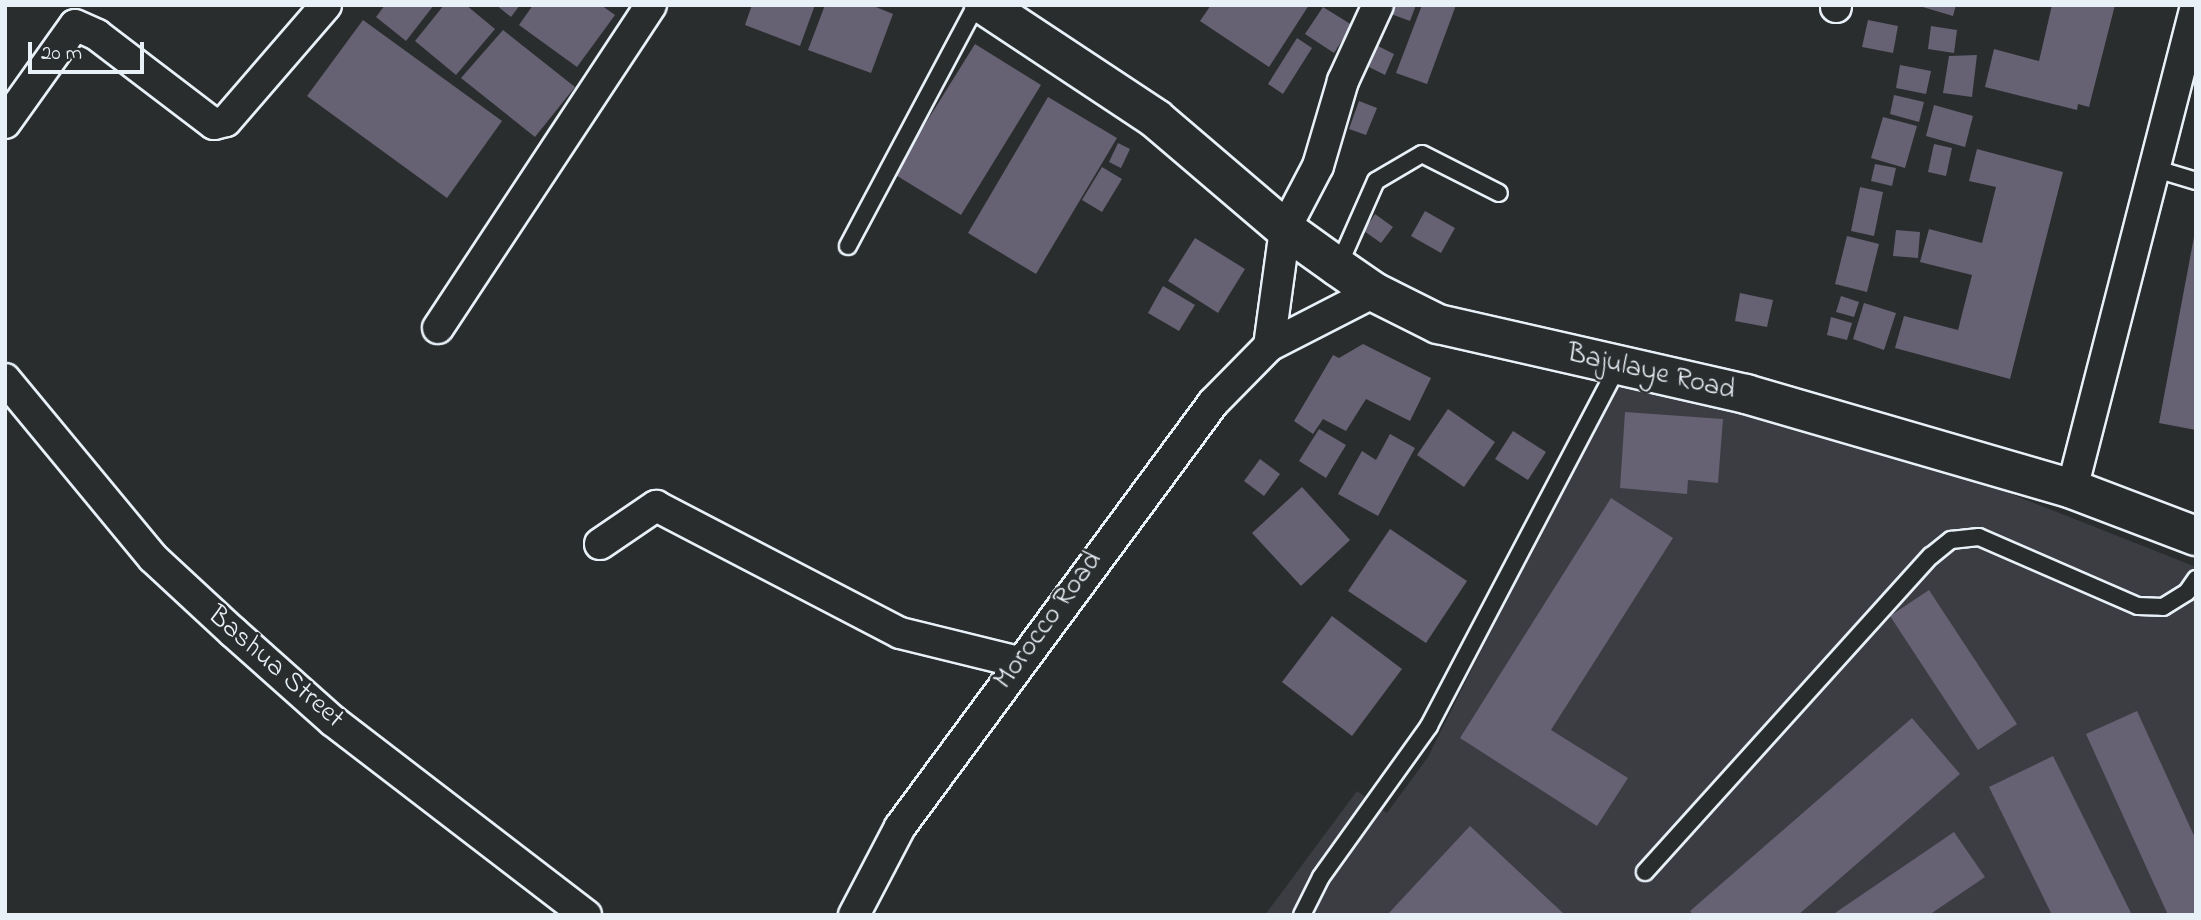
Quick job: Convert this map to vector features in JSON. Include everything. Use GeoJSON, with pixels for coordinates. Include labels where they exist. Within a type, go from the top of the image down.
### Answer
{"type":"FeatureCollection","features":[{"type":"Feature","properties":{"kind":"street"},"geometry":{"type":"LineString","coordinates":[[5,123],[75,25],[84,26],[214,124],[226,121],[326,5]]}},
{"type":"Feature","properties":{"kind":"street"},"geometry":{"type":"LineString","coordinates":[[438,328],[651,5]]}},
{"type":"Feature","properties":{"kind":"street","name":"Bajulaye Road"},"geometry":{"type":"LineString","coordinates":[[984,5],[1156,119],[1285,229],[1338,267],[1374,292],[1438,324],[1746,394],[2073,489],[2196,536]]}},
{"type":"Feature","properties":{"kind":"street"},"geometry":{"type":"LineString","coordinates":[[1269,346],[1285,229],[1318,166],[1343,81],[1378,5]]}},
{"type":"Feature","properties":{"kind":"street"},"geometry":{"type":"LineString","coordinates":[[2073,489],[2152,168],[2196,5]]}},
{"type":"Feature","properties":{"kind":"street","name":"Morocco Road"},"geometry":{"type":"LineString","coordinates":[[855,915],[900,827],[1018,662],[1213,403],[1269,346],[1374,292]]}},
{"type":"Feature","properties":{"kind":"street","name":"Bashua Street"},"geometry":{"type":"LineString","coordinates":[[5,379],[153,558],[233,632],[332,721],[586,915]]}},
{"type":"Feature","properties":{"kind":"street"},"geometry":{"type":"LineString","coordinates":[[600,544],[656,506],[900,633],[1018,662]]}},
{"type":"Feature","properties":{"kind":"lane"},"geometry":{"type":"LineString","coordinates":[[848,246],[976,5]]}},
{"type":"Feature","properties":{"kind":"lane"},"geometry":{"type":"LineString","coordinates":[[1338,267],[1376,181],[1422,154],[1499,193]]}},
{"type":"Feature","properties":{"kind":"lane"},"geometry":{"type":"LineString","coordinates":[[2152,168],[2196,181]]}},
{"type":"Feature","properties":{"kind":"lane"},"geometry":{"type":"LineString","coordinates":[[1302,915],[1321,877],[1429,726],[1618,365]]}},
{"type":"Feature","properties":{"kind":"lane"},"geometry":{"type":"LineString","coordinates":[[1645,872],[1931,556],[1951,540],[1979,537],[2138,606],[2163,607],[2187,592],[2196,579]]}},
{"type":"Feature","properties":{"kind":"shaded area"},"geometry":{"type":"Polygon","coordinates":[[[1622,368],[1958,473],[2196,567],[2196,915],[1265,915],[1357,791],[1387,813],[1428,757],[1622,368]]]}},
{"type":"Feature","properties":{"kind":"building"},"geometry":{"type":"Polygon","coordinates":[[[385,5],[434,5],[406,41],[376,17],[385,5]]]}},
{"type":"Feature","properties":{"kind":"building"},"geometry":{"type":"Polygon","coordinates":[[[444,5],[466,5],[495,29],[456,75],[415,41],[444,5]]]}},
{"type":"Feature","properties":{"kind":"building"},"geometry":{"type":"Polygon","coordinates":[[[496,5],[520,5],[511,17],[496,5]]]}},
{"type":"Feature","properties":{"kind":"building"},"geometry":{"type":"Polygon","coordinates":[[[533,5],[601,5],[615,15],[577,67],[519,25],[533,5]]]}},
{"type":"Feature","properties":{"kind":"building"},"geometry":{"type":"Polygon","coordinates":[[[752,5],[815,5],[800,46],[745,25],[752,5]]]}},
{"type":"Feature","properties":{"kind":"building"},"geometry":{"type":"Polygon","coordinates":[[[825,5],[871,5],[893,14],[871,73],[808,50],[825,5]]]}},
{"type":"Feature","properties":{"kind":"building"},"geometry":{"type":"Polygon","coordinates":[[[1211,5],[1309,5],[1269,67],[1200,21],[1211,5]]]}},
{"type":"Feature","properties":{"kind":"building"},"geometry":{"type":"Polygon","coordinates":[[[1394,5],[1416,5],[1410,21],[1391,14],[1394,5]]]}},
{"type":"Feature","properties":{"kind":"building"},"geometry":{"type":"Polygon","coordinates":[[[1422,5],[1456,5],[1427,84],[1396,73],[1422,5]]]}},
{"type":"Feature","properties":{"kind":"building"},"geometry":{"type":"Polygon","coordinates":[[[1916,5],[1956,5],[1953,16],[1916,5]]]}},
{"type":"Feature","properties":{"kind":"building"},"geometry":{"type":"Polygon","coordinates":[[[2052,5],[2115,5],[2089,107],[2078,104],[2077,110],[1985,87],[1994,49],[2039,61],[2052,5]]]}},
{"type":"Feature","properties":{"kind":"building"},"geometry":{"type":"Polygon","coordinates":[[[1323,7],[1352,25],[1334,53],[1305,34],[1323,7]]]}},
{"type":"Feature","properties":{"kind":"building"},"geometry":{"type":"Polygon","coordinates":[[[363,20],[502,121],[447,198],[307,96],[363,20]]]}},
{"type":"Feature","properties":{"kind":"building"},"geometry":{"type":"Polygon","coordinates":[[[1868,20],[1898,26],[1893,53],[1862,47],[1868,20]]]}},
{"type":"Feature","properties":{"kind":"building"},"geometry":{"type":"Polygon","coordinates":[[[1931,26],[1957,30],[1954,53],[1928,49],[1931,26]]]}},
{"type":"Feature","properties":{"kind":"building"},"geometry":{"type":"Polygon","coordinates":[[[503,30],[575,87],[535,137],[461,78],[503,30]]]}},
{"type":"Feature","properties":{"kind":"building"},"geometry":{"type":"Polygon","coordinates":[[[1297,38],[1312,48],[1283,94],[1268,84],[1297,38]]]}},
{"type":"Feature","properties":{"kind":"building"},"geometry":{"type":"Polygon","coordinates":[[[975,44],[1041,85],[961,215],[894,174],[975,44]]]}},
{"type":"Feature","properties":{"kind":"building"},"geometry":{"type":"Polygon","coordinates":[[[1378,46],[1394,54],[1385,75],[1369,67],[1378,46]]]}},
{"type":"Feature","properties":{"kind":"building"},"geometry":{"type":"Polygon","coordinates":[[[1977,55],[1972,97],[1943,93],[1949,56],[1977,55]]]}},
{"type":"Feature","properties":{"kind":"building"},"geometry":{"type":"Polygon","coordinates":[[[1900,65],[1931,71],[1926,94],[1896,88],[1900,65]]]}},
{"type":"Feature","properties":{"kind":"building"},"geometry":{"type":"Polygon","coordinates":[[[1894,95],[1924,102],[1919,122],[1890,114],[1894,95]]]}},
{"type":"Feature","properties":{"kind":"building"},"geometry":{"type":"Polygon","coordinates":[[[1048,97],[1117,138],[1036,274],[968,233],[1048,97]]]}},
{"type":"Feature","properties":{"kind":"building"},"geometry":{"type":"Polygon","coordinates":[[[1359,101],[1377,108],[1366,135],[1349,129],[1359,101]]]}},
{"type":"Feature","properties":{"kind":"building"},"geometry":{"type":"Polygon","coordinates":[[[1934,105],[1973,116],[1965,147],[1926,136],[1934,105]]]}},
{"type":"Feature","properties":{"kind":"building"},"geometry":{"type":"Polygon","coordinates":[[[1883,117],[1917,126],[1905,168],[1871,158],[1883,117]]]}},
{"type":"Feature","properties":{"kind":"building"},"geometry":{"type":"Polygon","coordinates":[[[1118,143],[1130,149],[1121,168],[1109,162],[1118,143]]]}},
{"type":"Feature","properties":{"kind":"building"},"geometry":{"type":"Polygon","coordinates":[[[1934,144],[1952,148],[1946,176],[1928,172],[1934,144]]]}},
{"type":"Feature","properties":{"kind":"building"},"geometry":{"type":"Polygon","coordinates":[[[1977,149],[2063,172],[2010,379],[1895,348],[1904,316],[1958,330],[1972,275],[1920,262],[1929,229],[1982,243],[1996,187],[1969,181],[1977,149]]]}},
{"type":"Feature","properties":{"kind":"building"},"geometry":{"type":"Polygon","coordinates":[[[1875,164],[1896,168],[1892,186],[1871,181],[1875,164]]]}},
{"type":"Feature","properties":{"kind":"building"},"geometry":{"type":"Polygon","coordinates":[[[1102,167],[1122,179],[1102,212],[1082,200],[1102,167]]]}},
{"type":"Feature","properties":{"kind":"building"},"geometry":{"type":"Polygon","coordinates":[[[1860,187],[1883,192],[1874,236],[1851,231],[1860,187]]]}},
{"type":"Feature","properties":{"kind":"building"},"geometry":{"type":"Polygon","coordinates":[[[1425,211],[1455,228],[1441,253],[1411,236],[1425,211]]]}},
{"type":"Feature","properties":{"kind":"building"},"geometry":{"type":"Polygon","coordinates":[[[1375,214],[1393,227],[1381,243],[1364,231],[1375,214]]]}},
{"type":"Feature","properties":{"kind":"building"},"geometry":{"type":"Polygon","coordinates":[[[1896,230],[1920,232],[1918,258],[1893,256],[1896,230]]]}},
{"type":"Feature","properties":{"kind":"building"},"geometry":{"type":"Polygon","coordinates":[[[1847,236],[1879,244],[1867,292],[1835,284],[1847,236]]]}},
{"type":"Feature","properties":{"kind":"building"},"geometry":{"type":"Polygon","coordinates":[[[2196,237],[2196,430],[2159,423],[2196,237]]]}},
{"type":"Feature","properties":{"kind":"building"},"geometry":{"type":"Polygon","coordinates":[[[1195,238],[1245,269],[1218,313],[1168,281],[1195,238]]]}},
{"type":"Feature","properties":{"kind":"building"},"geometry":{"type":"Polygon","coordinates":[[[1163,286],[1195,305],[1179,331],[1148,313],[1163,286]]]}},
{"type":"Feature","properties":{"kind":"building"},"geometry":{"type":"Polygon","coordinates":[[[1740,293],[1773,300],[1767,327],[1735,321],[1740,293]]]}},
{"type":"Feature","properties":{"kind":"building"},"geometry":{"type":"Polygon","coordinates":[[[1841,296],[1859,302],[1854,317],[1836,312],[1841,296]]]}},
{"type":"Feature","properties":{"kind":"building"},"geometry":{"type":"Polygon","coordinates":[[[1864,303],[1896,313],[1884,350],[1853,339],[1864,303]]]}},
{"type":"Feature","properties":{"kind":"building"},"geometry":{"type":"Polygon","coordinates":[[[1831,317],[1852,323],[1847,340],[1827,335],[1831,317]]]}},
{"type":"Feature","properties":{"kind":"building"},"geometry":{"type":"Polygon","coordinates":[[[1363,344],[1431,378],[1410,421],[1366,399],[1346,431],[1323,419],[1313,434],[1294,421],[1333,355],[1339,358],[1363,344]]]}},
{"type":"Feature","properties":{"kind":"building"},"geometry":{"type":"Polygon","coordinates":[[[1448,409],[1495,442],[1464,487],[1417,455],[1448,409]]]}},
{"type":"Feature","properties":{"kind":"building"},"geometry":{"type":"Polygon","coordinates":[[[1625,412],[1723,419],[1718,483],[1688,480],[1687,494],[1620,488],[1625,412]]]}},
{"type":"Feature","properties":{"kind":"building"},"geometry":{"type":"Polygon","coordinates":[[[1319,429],[1346,445],[1326,478],[1299,461],[1319,429]]]}},
{"type":"Feature","properties":{"kind":"building"},"geometry":{"type":"Polygon","coordinates":[[[1513,431],[1546,452],[1528,480],[1495,459],[1513,431]]]}},
{"type":"Feature","properties":{"kind":"building"},"geometry":{"type":"Polygon","coordinates":[[[1390,434],[1415,448],[1378,516],[1338,494],[1362,451],[1376,460],[1390,434]]]}},
{"type":"Feature","properties":{"kind":"building"},"geometry":{"type":"Polygon","coordinates":[[[1260,459],[1280,474],[1264,496],[1244,481],[1260,459]]]}},
{"type":"Feature","properties":{"kind":"building"},"geometry":{"type":"Polygon","coordinates":[[[1302,487],[1350,540],[1301,586],[1252,533],[1302,487]]]}},
{"type":"Feature","properties":{"kind":"building"},"geometry":{"type":"Polygon","coordinates":[[[1611,498],[1673,538],[1551,730],[1628,778],[1597,826],[1460,738],[1611,498]]]}},
{"type":"Feature","properties":{"kind":"building"},"geometry":{"type":"Polygon","coordinates":[[[1390,529],[1467,581],[1426,643],[1348,591],[1390,529]]]}},
{"type":"Feature","properties":{"kind":"building"},"geometry":{"type":"Polygon","coordinates":[[[1929,590],[2017,724],[1978,750],[1890,616],[1929,590]]]}},
{"type":"Feature","properties":{"kind":"building"},"geometry":{"type":"Polygon","coordinates":[[[1332,616],[1402,669],[1352,736],[1282,682],[1332,616]]]}},
{"type":"Feature","properties":{"kind":"building"},"geometry":{"type":"Polygon","coordinates":[[[2137,711],[2196,840],[2196,915],[2168,915],[2086,734],[2137,711]]]}},
{"type":"Feature","properties":{"kind":"building"},"geometry":{"type":"Polygon","coordinates":[[[1912,718],[1960,774],[1798,915],[1693,915],[1690,911],[1912,718]]]}},
{"type":"Feature","properties":{"kind":"building"},"geometry":{"type":"Polygon","coordinates":[[[2053,756],[2132,915],[2052,915],[1989,787],[2053,756]]]}},
{"type":"Feature","properties":{"kind":"building"},"geometry":{"type":"Polygon","coordinates":[[[1470,826],[1565,915],[1387,915],[1470,826]]]}},
{"type":"Feature","properties":{"kind":"building"},"geometry":{"type":"Polygon","coordinates":[[[1954,832],[1985,877],[1929,915],[1832,915],[1954,832]]]}}]}
